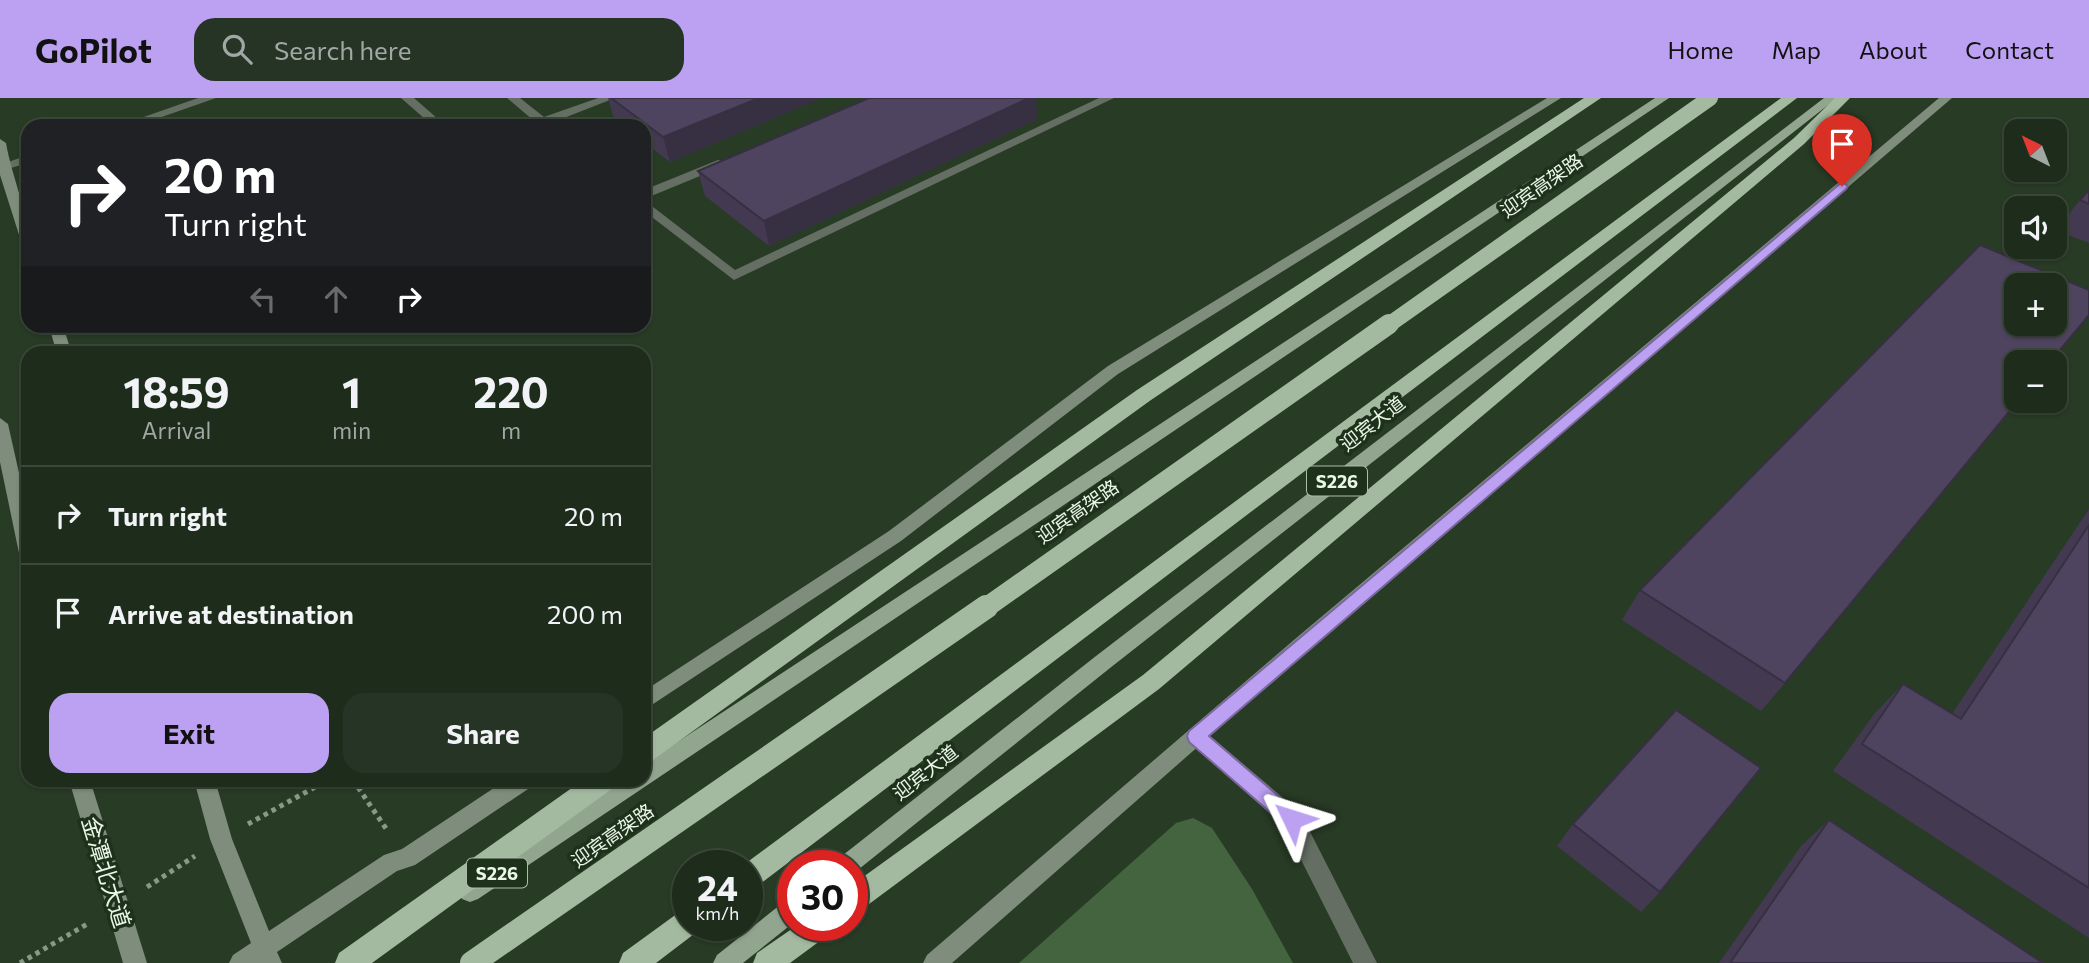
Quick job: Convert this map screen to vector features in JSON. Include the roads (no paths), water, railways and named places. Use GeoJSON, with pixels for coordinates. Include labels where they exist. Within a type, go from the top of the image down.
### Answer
{"type":"FeatureCollection","features":[{"type":"Feature","properties":{"kind":"highway"},"geometry":{"type":"LineString","coordinates":[[651,747],[1144,395],[1594,98]]}},
{"type":"Feature","properties":{"kind":"highway","name":"迎宾高架路"},"geometry":{"type":"LineString","coordinates":[[472,963],[908,662],[1710,98]]}},
{"type":"Feature","properties":{"kind":"highway"},"geometry":{"type":"LineString","coordinates":[[763,866],[1790,98]]}},
{"type":"Feature","properties":{"kind":"highway"},"geometry":{"type":"LineString","coordinates":[[868,889],[1151,682],[1788,150],[1843,98]]}},
{"type":"Feature","properties":{"kind":"highway"},"geometry":{"type":"LineString","coordinates":[[349,963],[594,787]]}},
{"type":"Feature","properties":{"kind":"highway"},"geometry":{"type":"LineString","coordinates":[[633,963],[672,934]]}},
{"type":"Feature","properties":{"kind":"highway"},"geometry":{"type":"LineString","coordinates":[[767,963],[797,941]]}},
{"type":"Feature","properties":{"kind":"main road"},"geometry":{"type":"LineString","coordinates":[[651,770],[1663,98]]}},
{"type":"Feature","properties":{"kind":"main road","name":"迎宾大道"},"geometry":{"type":"LineString","coordinates":[[866,850],[1103,662],[1831,98]]}},
{"type":"Feature","properties":{"kind":"main road","name":"S226"},"geometry":{"type":"LineString","coordinates":[[357,963],[625,787]]}},
{"type":"Feature","properties":{"kind":"main road"},"geometry":{"type":"LineString","coordinates":[[725,963],[777,922]]}},
{"type":"Feature","properties":{"kind":"street"},"geometry":{"type":"LineString","coordinates":[[146,119],[210,98]]}},
{"type":"Feature","properties":{"kind":"street"},"geometry":{"type":"LineString","coordinates":[[407,98],[432,119]]}},
{"type":"Feature","properties":{"kind":"street"},"geometry":{"type":"LineString","coordinates":[[513,98],[539,119]]}},
{"type":"Feature","properties":{"kind":"street"},"geometry":{"type":"LineString","coordinates":[[557,119],[608,98]]}},
{"type":"Feature","properties":{"kind":"street"},"geometry":{"type":"LineString","coordinates":[[651,210],[734,276],[1108,98]]}},
{"type":"Feature","properties":{"kind":"street"},"geometry":{"type":"LineString","coordinates":[[651,697],[894,536],[1113,370],[1555,98]]}},
{"type":"Feature","properties":{"kind":"street"},"geometry":{"type":"LineString","coordinates":[[935,963],[1196,736],[1946,98]]}},
{"type":"Feature","properties":{"kind":"street"},"geometry":{"type":"LineString","coordinates":[[0,143],[4,168],[21,220]]}},
{"type":"Feature","properties":{"kind":"street"},"geometry":{"type":"LineString","coordinates":[[651,192],[733,158]]}},
{"type":"Feature","properties":{"kind":"street"},"geometry":{"type":"LineString","coordinates":[[4,168],[21,162]]}},
{"type":"Feature","properties":{"kind":"street"},"geometry":{"type":"LineString","coordinates":[[0,424],[21,521]]}},
{"type":"Feature","properties":{"kind":"street"},"geometry":{"type":"LineString","coordinates":[[1196,736],[1292,819],[1365,963]]}},
{"type":"Feature","properties":{"kind":"street","name":"金潭北大道"},"geometry":{"type":"LineString","coordinates":[[81,787],[135,963]]}},
{"type":"Feature","properties":{"kind":"street"},"geometry":{"type":"LineString","coordinates":[[206,787],[221,839],[267,955]]}},
{"type":"Feature","properties":{"kind":"street"},"geometry":{"type":"LineString","coordinates":[[241,963],[267,955],[392,862],[407,858],[514,787]]}}]}
